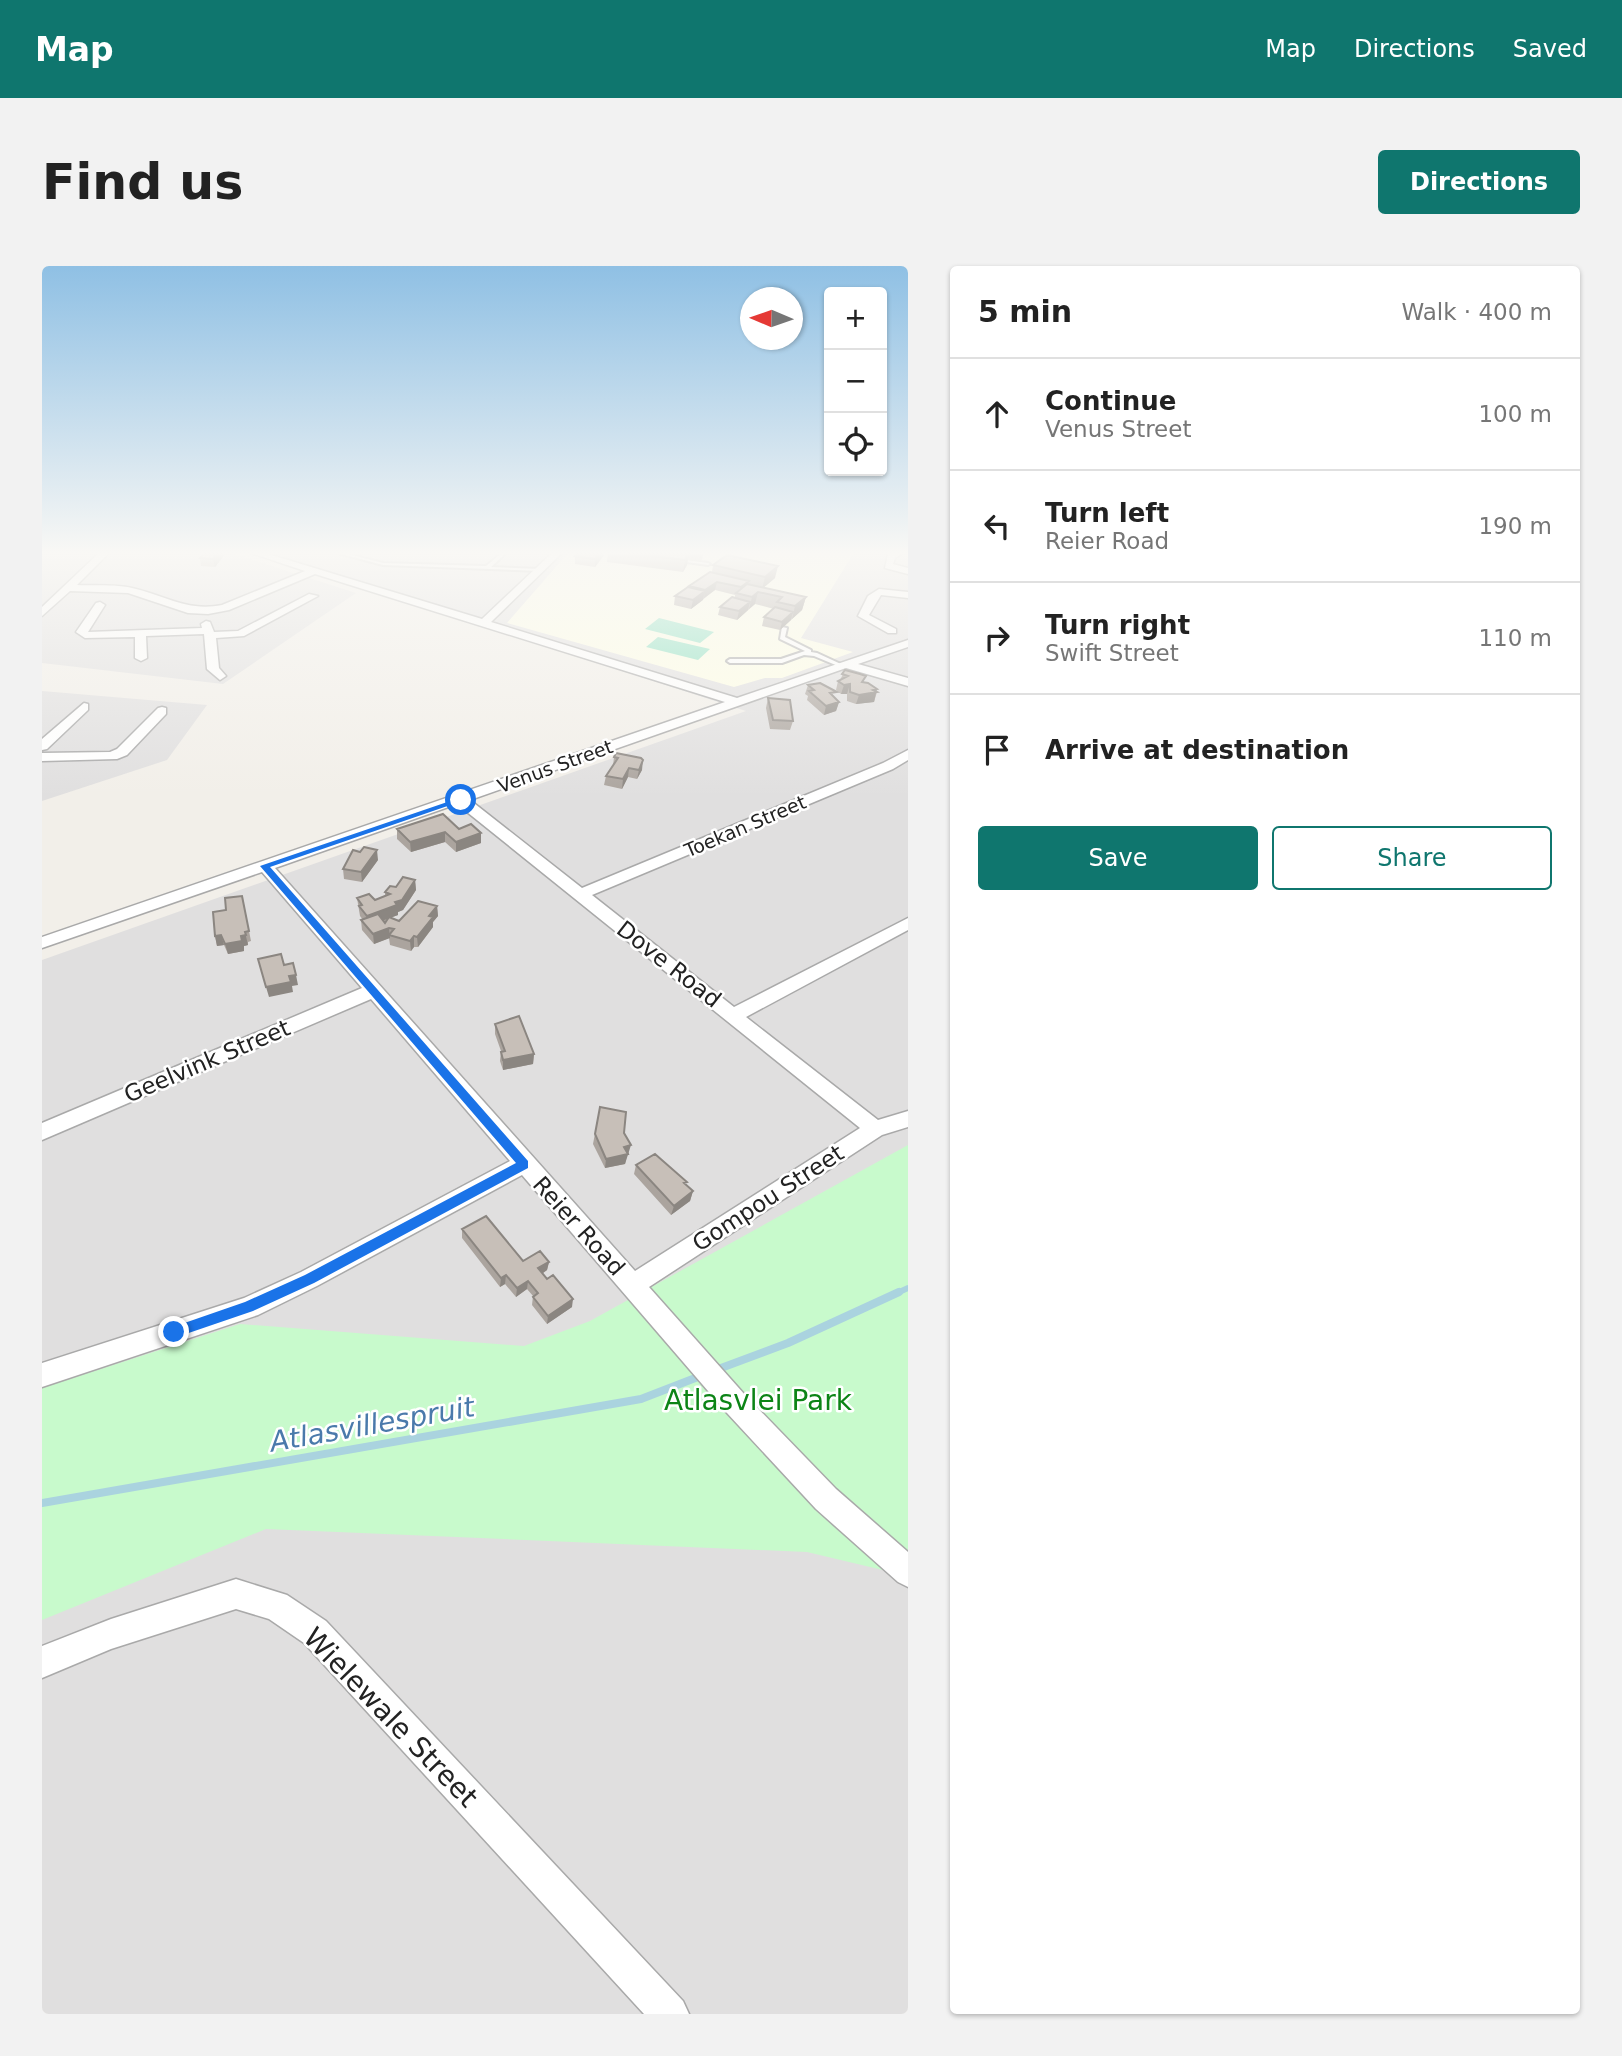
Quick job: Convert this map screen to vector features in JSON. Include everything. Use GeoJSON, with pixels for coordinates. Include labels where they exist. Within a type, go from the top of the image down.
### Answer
{"type":"FeatureCollection","features":[{"type":"Feature","properties":{"kind":"street"},"geometry":{"type":"LineString","coordinates":[[85,635],[109,635]]}},
{"type":"Feature","properties":{"kind":"street"},"geometry":{"type":"LineString","coordinates":[[141,635],[141,658]]}},
{"type":"Feature","properties":{"kind":"street"},"geometry":{"type":"LineString","coordinates":[[209,635],[213,669],[220,676]]}},
{"type":"Feature","properties":{"kind":"street"},"geometry":{"type":"LineString","coordinates":[[524,635],[737,702]]}},
{"type":"Feature","properties":{"kind":"street","name":"Venus Street"},"geometry":{"type":"LineString","coordinates":[[42,943],[908,643]]}},
{"type":"Feature","properties":{"kind":"street"},"geometry":{"type":"LineString","coordinates":[[842,665],[908,682]]}},
{"type":"Feature","properties":{"kind":"street"},"geometry":{"type":"LineString","coordinates":[[42,746],[84,707]]}},
{"type":"Feature","properties":{"kind":"street"},"geometry":{"type":"LineString","coordinates":[[42,757],[112,756],[122,752],[162,710]]}},
{"type":"Feature","properties":{"kind":"street","name":"Toekan Street"},"geometry":{"type":"LineString","coordinates":[[581,894],[888,766],[908,754]]}},
{"type":"Feature","properties":{"kind":"street","name":"Dove Road"},"geometry":{"type":"LineString","coordinates":[[461,800],[875,1129]]}},
{"type":"Feature","properties":{"kind":"street","name":"Reier Road"},"geometry":{"type":"LineString","coordinates":[[265,866],[736,1404],[826,1499],[908,1572]]}},
{"type":"Feature","properties":{"kind":"street"},"geometry":{"type":"LineString","coordinates":[[734,1015],[908,923]]}},
{"type":"Feature","properties":{"kind":"street","name":"Geelvink Street"},"geometry":{"type":"LineString","coordinates":[[42,1132],[372,991]]}},
{"type":"Feature","properties":{"kind":"street","name":"Gompou Street"},"geometry":{"type":"LineString","coordinates":[[633,1285],[875,1129],[908,1119]]}},
{"type":"Feature","properties":{"kind":"street"},"geometry":{"type":"LineString","coordinates":[[42,1375],[248,1307],[309,1279],[524,1164]]}},
{"type":"Feature","properties":{"kind":"street","name":"Wielewale Street"},"geometry":{"type":"LineString","coordinates":[[42,1662],[111,1634],[236,1594],[276,1606],[315,1632],[670,2014]]}},
{"type":"Feature","properties":{"kind":"lane"},"geometry":{"type":"LineString","coordinates":[[783,635],[782,638],[842,665]]}},
{"type":"Feature","properties":{"kind":"lane"},"geometry":{"type":"LineString","coordinates":[[730,661],[782,661],[803,653],[815,654]]}},
{"type":"Feature","properties":{"kind":"shaded area"},"geometry":{"type":"Polygon","coordinates":[[[42,635],[295,635],[223,684],[42,663],[42,635]]]}},
{"type":"Feature","properties":{"kind":"shaded area"},"geometry":{"type":"Polygon","coordinates":[[[510,635],[908,635],[908,2014],[42,2014],[42,960],[746,711],[510,635]]]}},
{"type":"Feature","properties":{"kind":"shaded area"},"geometry":{"type":"Polygon","coordinates":[[[548,635],[803,635],[801,638],[853,652],[782,678],[765,678],[734,687],[548,635]]]}},
{"type":"Feature","properties":{"kind":"shaded area"},"geometry":{"type":"Polygon","coordinates":[[[42,691],[207,705],[167,760],[42,801],[42,691]]]}},
{"type":"Feature","properties":{"kind":"green space"},"geometry":{"type":"Polygon","coordinates":[[[667,635],[711,635],[700,643],[667,635]]]}},
{"type":"Feature","properties":{"kind":"green space"},"geometry":{"type":"Polygon","coordinates":[[[658,637],[710,649],[698,660],[646,647],[658,637]]]}},
{"type":"Feature","properties":{"kind":"green space","name":"Atlasvlei Park"},"geometry":{"type":"Polygon","coordinates":[[[908,1145],[908,1576],[807,1552],[266,1529],[42,1620],[42,1388],[240,1324],[524,1346],[590,1321],[908,1145]]]}},
{"type":"Feature","properties":{"kind":"building"},"geometry":{"type":"Polygon","coordinates":[[[845,670],[866,676],[862,682],[877,689],[873,690],[877,692],[859,695],[850,692],[850,684],[844,685],[838,681],[848,676],[842,674],[845,670]]]}},
{"type":"Feature","properties":{"kind":"building"},"geometry":{"type":"Polygon","coordinates":[[[820,683],[837,692],[830,693],[839,702],[826,706],[809,691],[814,690],[808,685],[820,683]]]}},
{"type":"Feature","properties":{"kind":"building"},"geometry":{"type":"Polygon","coordinates":[[[768,698],[790,700],[793,721],[773,720],[768,698]]]}},
{"type":"Feature","properties":{"kind":"building"},"geometry":{"type":"Polygon","coordinates":[[[616,753],[641,758],[643,760],[639,770],[629,768],[623,779],[606,776],[618,758],[614,757],[616,753]]]}},
{"type":"Feature","properties":{"kind":"building"},"geometry":{"type":"Polygon","coordinates":[[[443,814],[459,829],[471,824],[481,833],[456,842],[445,832],[410,842],[397,829],[443,814]]]}},
{"type":"Feature","properties":{"kind":"building"},"geometry":{"type":"Polygon","coordinates":[[[364,847],[377,850],[361,872],[343,869],[353,850],[360,852],[364,847]]]}},
{"type":"Feature","properties":{"kind":"building"},"geometry":{"type":"Polygon","coordinates":[[[403,877],[415,880],[402,900],[395,902],[397,905],[367,916],[359,906],[362,905],[357,898],[369,894],[375,900],[390,894],[385,892],[390,886],[396,887],[403,877]]]}},
{"type":"Feature","properties":{"kind":"building"},"geometry":{"type":"Polygon","coordinates":[[[242,896],[249,931],[241,936],[242,941],[225,944],[221,935],[215,936],[213,912],[226,910],[225,898],[242,896]]]}},
{"type":"Feature","properties":{"kind":"building"},"geometry":{"type":"Polygon","coordinates":[[[418,901],[437,906],[429,916],[433,917],[417,937],[414,936],[410,941],[389,935],[394,929],[389,928],[373,934],[361,920],[378,914],[385,923],[389,917],[399,921],[418,901]]]}},
{"type":"Feature","properties":{"kind":"building"},"geometry":{"type":"Polygon","coordinates":[[[281,954],[284,965],[293,963],[296,975],[289,976],[291,982],[266,987],[258,959],[281,954]]]}},
{"type":"Feature","properties":{"kind":"building"},"geometry":{"type":"Polygon","coordinates":[[[519,1016],[534,1054],[503,1060],[501,1052],[505,1051],[495,1024],[519,1016]]]}},
{"type":"Feature","properties":{"kind":"building"},"geometry":{"type":"Polygon","coordinates":[[[600,1107],[626,1112],[624,1133],[631,1145],[624,1147],[628,1154],[606,1159],[595,1134],[600,1107]]]}},
{"type":"Feature","properties":{"kind":"building"},"geometry":{"type":"Polygon","coordinates":[[[655,1154],[687,1182],[684,1183],[693,1191],[674,1206],[636,1165],[655,1154]]]}},
{"type":"Feature","properties":{"kind":"building"},"geometry":{"type":"Polygon","coordinates":[[[486,1216],[523,1261],[540,1251],[549,1262],[538,1268],[547,1279],[553,1275],[573,1299],[548,1316],[533,1297],[538,1293],[528,1281],[517,1288],[506,1275],[501,1278],[462,1229],[486,1216]]]}},
{"type":"Feature","properties":{"kind":"waterway","name":"Atlasvillespruit"},"geometry":{"type":"LineString","coordinates":[[895,1294],[908,1288]]}},
{"type":"Feature","properties":{"kind":"waterway","name":"Atlasvillespruit"},"geometry":{"type":"LineString","coordinates":[[713,1371],[788,1343],[899,1292]]}},
{"type":"Feature","properties":{"kind":"waterway","name":"Atlasvillespruit"},"geometry":{"type":"LineString","coordinates":[[42,1503],[641,1399],[703,1375]]}},
{"type":"Feature","properties":{"kind":"route"},"geometry":{"type":"LineString","coordinates":[[174,1332],[248,1307],[309,1279],[524,1164],[265,866],[461,800]]}}]}
